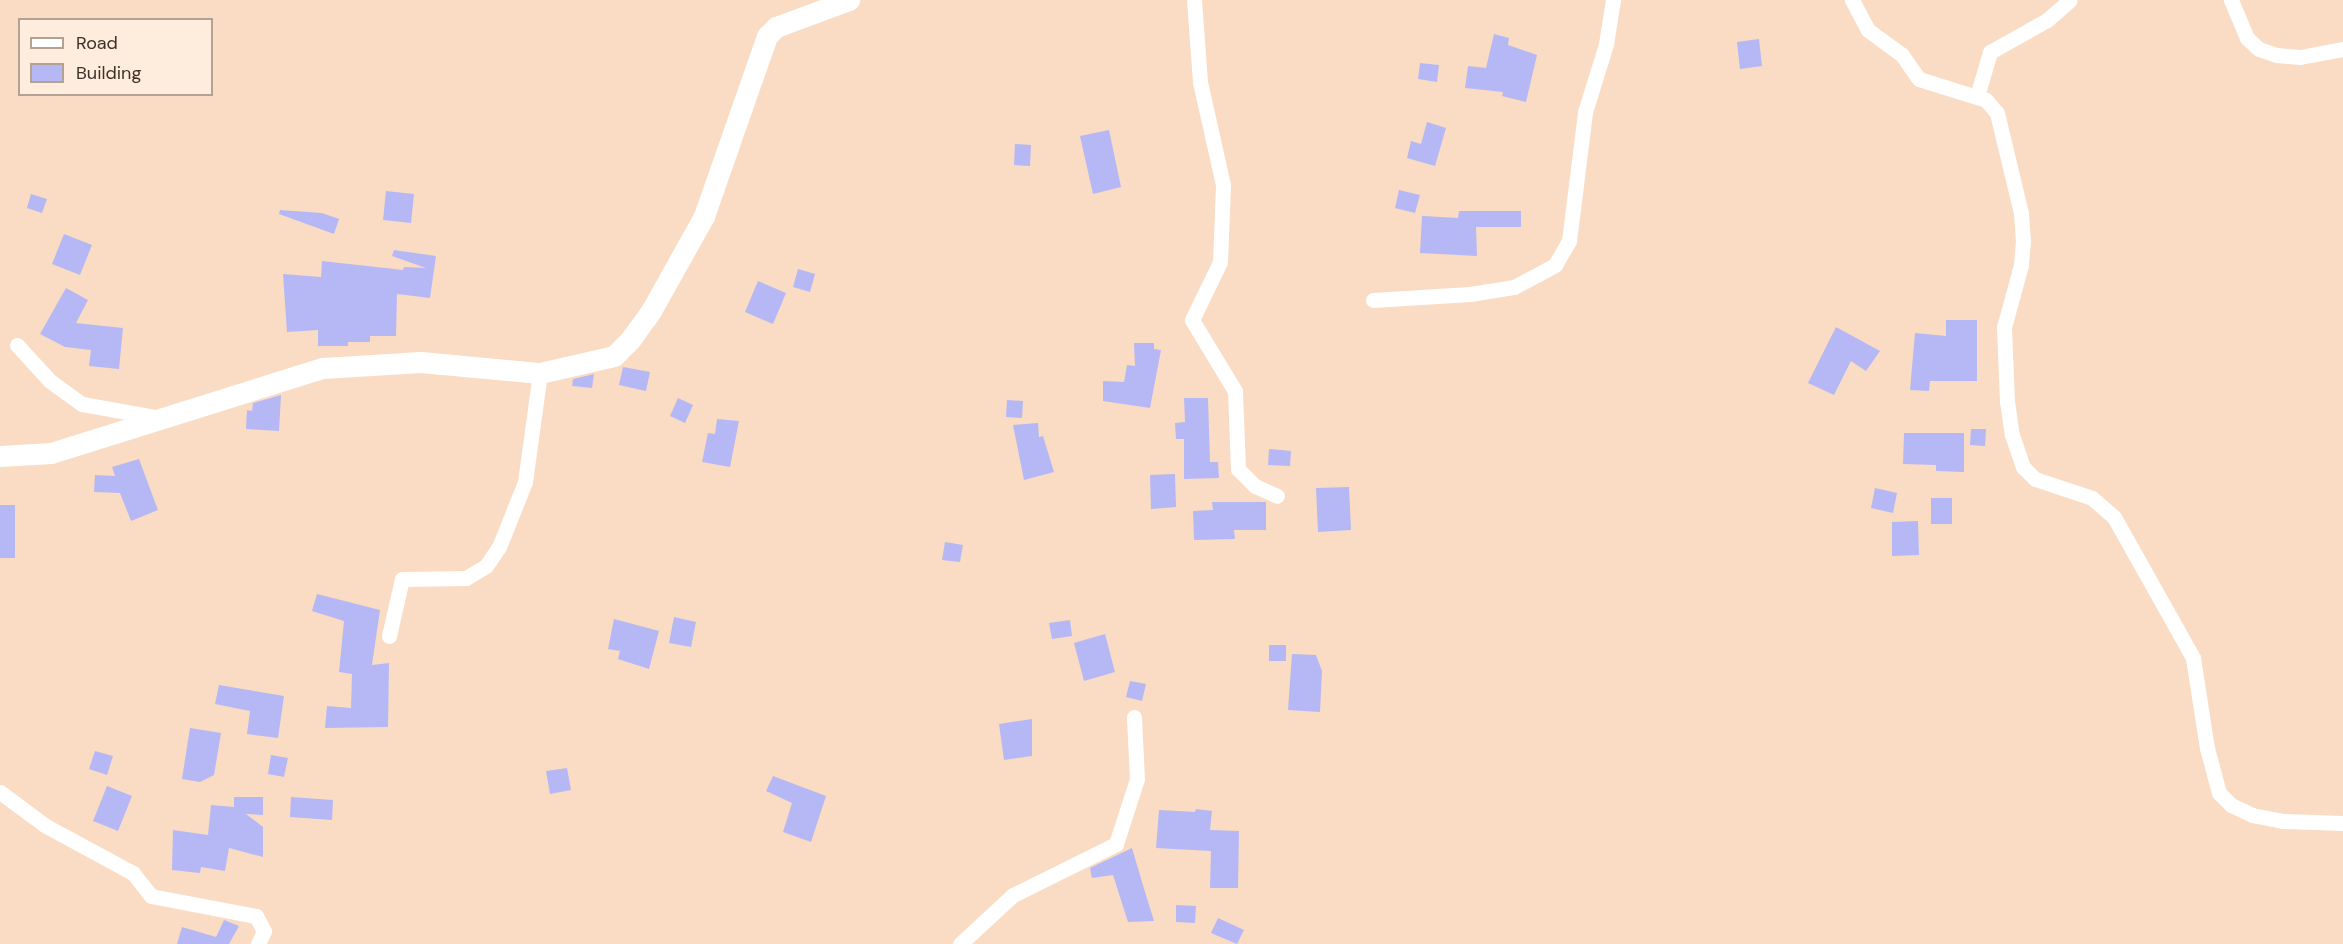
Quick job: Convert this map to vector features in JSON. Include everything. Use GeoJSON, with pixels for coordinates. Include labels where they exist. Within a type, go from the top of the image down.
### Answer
{"type":"FeatureCollection","features":[{"type":"Feature","properties":{"kind":"street"},"geometry":{"type":"LineString","coordinates":[[0,456],[51,453],[292,375],[356,364],[421,362],[540,373],[603,361],[630,340],[704,216],[767,36],[776,27],[849,0]]}},
{"type":"Feature","properties":{"kind":"street"},"geometry":{"type":"LineString","coordinates":[[1194,0],[1200,82],[1223,185],[1220,262],[1192,320],[1234,391],[1238,469],[1255,486],[1277,496]]}},
{"type":"Feature","properties":{"kind":"street"},"geometry":{"type":"LineString","coordinates":[[1373,300],[1470,294],[1514,286],[1555,265],[1569,241],[1584,112],[1604,50],[1613,0]]}},
{"type":"Feature","properties":{"kind":"street"},"geometry":{"type":"LineString","coordinates":[[1852,0],[1868,30],[1902,55],[1919,79],[1977,96],[1992,105],[1997,114],[2021,213],[2021,265],[2004,327],[2007,401],[2012,435],[2023,467],[2035,479],[2092,498],[2114,517],[2193,658],[2207,748],[2219,793],[2231,805],[2252,815],[2292,822],[2343,823]]}},
{"type":"Feature","properties":{"kind":"street"},"geometry":{"type":"LineString","coordinates":[[1977,96],[1990,52],[2047,20],[2070,0]]}},
{"type":"Feature","properties":{"kind":"street"},"geometry":{"type":"LineString","coordinates":[[2231,0],[2247,38],[2259,49],[2276,56],[2300,57],[2343,49]]}},
{"type":"Feature","properties":{"kind":"street"},"geometry":{"type":"LineString","coordinates":[[17,345],[50,381],[82,404],[159,418]]}},
{"type":"Feature","properties":{"kind":"street"},"geometry":{"type":"LineString","coordinates":[[389,636],[402,579],[466,578],[486,566],[499,547],[525,482],[540,373]]}},
{"type":"Feature","properties":{"kind":"street"},"geometry":{"type":"LineString","coordinates":[[960,944],[1013,896],[1116,844],[1137,779],[1134,717]]}},
{"type":"Feature","properties":{"kind":"street"},"geometry":{"type":"LineString","coordinates":[[0,792],[46,826],[134,873],[151,896],[256,916],[264,931],[258,944]]}},
{"type":"Feature","properties":{"kind":"building"},"geometry":{"type":"Polygon","coordinates":[[[1494,34],[1509,38],[1508,45],[1537,55],[1526,102],[1502,96],[1503,92],[1465,88],[1468,66],[1486,68],[1494,34]]]}},
{"type":"Feature","properties":{"kind":"building"},"geometry":{"type":"Polygon","coordinates":[[[1759,39],[1762,66],[1740,69],[1737,42],[1759,39]]]}},
{"type":"Feature","properties":{"kind":"building"},"geometry":{"type":"Polygon","coordinates":[[[1420,63],[1439,65],[1437,82],[1418,79],[1420,63]]]}},
{"type":"Feature","properties":{"kind":"building"},"geometry":{"type":"Polygon","coordinates":[[[1427,122],[1446,128],[1435,166],[1407,158],[1411,141],[1421,144],[1427,122]]]}},
{"type":"Feature","properties":{"kind":"building"},"geometry":{"type":"Polygon","coordinates":[[[1109,130],[1121,187],[1093,194],[1080,136],[1109,130]]]}},
{"type":"Feature","properties":{"kind":"building"},"geometry":{"type":"Polygon","coordinates":[[[1015,144],[1031,145],[1030,166],[1014,165],[1015,144]]]}},
{"type":"Feature","properties":{"kind":"building"},"geometry":{"type":"Polygon","coordinates":[[[1399,190],[1420,195],[1415,213],[1395,208],[1399,190]]]}},
{"type":"Feature","properties":{"kind":"building"},"geometry":{"type":"Polygon","coordinates":[[[386,191],[414,194],[411,223],[383,220],[386,191]]]}},
{"type":"Feature","properties":{"kind":"building"},"geometry":{"type":"Polygon","coordinates":[[[31,194],[47,199],[42,213],[27,208],[31,194]]]}},
{"type":"Feature","properties":{"kind":"building"},"geometry":{"type":"Polygon","coordinates":[[[280,210],[322,213],[339,219],[334,234],[279,214],[280,210]]]}},
{"type":"Feature","properties":{"kind":"building"},"geometry":{"type":"Polygon","coordinates":[[[1459,211],[1521,211],[1521,227],[1476,227],[1477,256],[1420,253],[1422,216],[1458,218],[1459,211]]]}},
{"type":"Feature","properties":{"kind":"building"},"geometry":{"type":"Polygon","coordinates":[[[64,234],[92,245],[80,275],[52,264],[64,234]]]}},
{"type":"Feature","properties":{"kind":"building"},"geometry":{"type":"Polygon","coordinates":[[[394,250],[436,256],[430,298],[397,294],[396,336],[370,336],[370,342],[348,342],[348,346],[318,346],[318,330],[287,332],[283,274],[321,277],[322,261],[403,270],[404,267],[426,268],[392,256],[394,250]]]}},
{"type":"Feature","properties":{"kind":"building"},"geometry":{"type":"Polygon","coordinates":[[[798,269],[815,274],[810,292],[793,287],[798,269]]]}},
{"type":"Feature","properties":{"kind":"building"},"geometry":{"type":"Polygon","coordinates":[[[758,281],[786,293],[773,324],[745,312],[758,281]]]}},
{"type":"Feature","properties":{"kind":"building"},"geometry":{"type":"Polygon","coordinates":[[[66,288],[88,300],[76,323],[123,328],[119,369],[89,366],[91,350],[65,347],[40,334],[66,288]]]}},
{"type":"Feature","properties":{"kind":"building"},"geometry":{"type":"Polygon","coordinates":[[[1946,320],[1977,320],[1977,381],[1930,381],[1929,391],[1910,390],[1915,333],[1946,336],[1946,320]]]}},
{"type":"Feature","properties":{"kind":"building"},"geometry":{"type":"Polygon","coordinates":[[[1836,327],[1880,351],[1866,371],[1851,361],[1834,395],[1808,383],[1836,327]]]}},
{"type":"Feature","properties":{"kind":"building"},"geometry":{"type":"Polygon","coordinates":[[[1134,343],[1154,343],[1154,349],[1161,350],[1150,408],[1103,401],[1103,381],[1124,382],[1127,365],[1135,366],[1134,343]]]}},
{"type":"Feature","properties":{"kind":"building"},"geometry":{"type":"Polygon","coordinates":[[[623,367],[650,372],[646,391],[619,385],[623,367]]]}},
{"type":"Feature","properties":{"kind":"building"},"geometry":{"type":"Polygon","coordinates":[[[594,374],[592,388],[572,386],[573,379],[594,374]]]}},
{"type":"Feature","properties":{"kind":"building"},"geometry":{"type":"Polygon","coordinates":[[[281,395],[279,431],[246,429],[247,410],[252,411],[253,403],[281,395]]]}},
{"type":"Feature","properties":{"kind":"building"},"geometry":{"type":"Polygon","coordinates":[[[678,398],[693,405],[685,423],[670,416],[678,398]]]}},
{"type":"Feature","properties":{"kind":"building"},"geometry":{"type":"Polygon","coordinates":[[[1184,398],[1208,398],[1210,462],[1218,462],[1219,478],[1184,479],[1184,439],[1176,439],[1175,423],[1185,422],[1184,398]]]}},
{"type":"Feature","properties":{"kind":"building"},"geometry":{"type":"Polygon","coordinates":[[[1007,400],[1023,401],[1022,418],[1006,417],[1007,400]]]}},
{"type":"Feature","properties":{"kind":"building"},"geometry":{"type":"Polygon","coordinates":[[[717,419],[739,421],[730,467],[702,462],[708,433],[715,434],[717,419]]]}},
{"type":"Feature","properties":{"kind":"building"},"geometry":{"type":"Polygon","coordinates":[[[1038,423],[1039,437],[1043,436],[1054,472],[1024,480],[1013,425],[1038,423]]]}},
{"type":"Feature","properties":{"kind":"building"},"geometry":{"type":"Polygon","coordinates":[[[1971,429],[1986,429],[1985,446],[1970,445],[1971,429]]]}},
{"type":"Feature","properties":{"kind":"building"},"geometry":{"type":"Polygon","coordinates":[[[1904,433],[1964,433],[1964,472],[1936,471],[1936,465],[1903,464],[1904,433]]]}},
{"type":"Feature","properties":{"kind":"building"},"geometry":{"type":"Polygon","coordinates":[[[1269,449],[1291,451],[1290,466],[1268,465],[1269,449]]]}},
{"type":"Feature","properties":{"kind":"building"},"geometry":{"type":"Polygon","coordinates":[[[139,459],[158,510],[131,521],[120,493],[94,492],[95,475],[115,476],[112,467],[139,459]]]}},
{"type":"Feature","properties":{"kind":"building"},"geometry":{"type":"Polygon","coordinates":[[[1175,474],[1176,507],[1151,509],[1150,475],[1175,474]]]}},
{"type":"Feature","properties":{"kind":"building"},"geometry":{"type":"Polygon","coordinates":[[[1349,487],[1351,530],[1318,532],[1316,488],[1349,487]]]}},
{"type":"Feature","properties":{"kind":"building"},"geometry":{"type":"Polygon","coordinates":[[[1875,488],[1897,493],[1893,513],[1871,508],[1875,488]]]}},
{"type":"Feature","properties":{"kind":"building"},"geometry":{"type":"Polygon","coordinates":[[[1931,498],[1952,498],[1952,524],[1931,524],[1931,498]]]}},
{"type":"Feature","properties":{"kind":"building"},"geometry":{"type":"Polygon","coordinates":[[[1212,502],[1266,502],[1266,530],[1234,530],[1235,539],[1194,540],[1193,511],[1213,510],[1212,502]]]}},
{"type":"Feature","properties":{"kind":"building"},"geometry":{"type":"Polygon","coordinates":[[[0,505],[15,505],[15,558],[0,558],[0,505]]]}},
{"type":"Feature","properties":{"kind":"building"},"geometry":{"type":"Polygon","coordinates":[[[1918,521],[1919,555],[1892,556],[1892,522],[1918,521]]]}},
{"type":"Feature","properties":{"kind":"building"},"geometry":{"type":"Polygon","coordinates":[[[945,542],[963,545],[960,562],[942,560],[945,542]]]}},
{"type":"Feature","properties":{"kind":"building"},"geometry":{"type":"Polygon","coordinates":[[[317,594],[380,610],[372,665],[389,663],[388,727],[325,728],[327,706],[351,708],[352,674],[339,672],[344,621],[312,611],[317,594]]]}},
{"type":"Feature","properties":{"kind":"building"},"geometry":{"type":"Polygon","coordinates":[[[674,617],[696,622],[691,647],[669,643],[674,617]]]}},
{"type":"Feature","properties":{"kind":"building"},"geometry":{"type":"Polygon","coordinates":[[[614,619],[659,631],[649,669],[618,659],[620,651],[608,649],[614,619]]]}},
{"type":"Feature","properties":{"kind":"building"},"geometry":{"type":"Polygon","coordinates":[[[1070,620],[1072,636],[1052,639],[1049,623],[1070,620]]]}},
{"type":"Feature","properties":{"kind":"building"},"geometry":{"type":"Polygon","coordinates":[[[1105,634],[1115,672],[1084,681],[1074,643],[1105,634]]]}},
{"type":"Feature","properties":{"kind":"building"},"geometry":{"type":"Polygon","coordinates":[[[1269,645],[1286,645],[1286,661],[1269,661],[1269,645]]]}},
{"type":"Feature","properties":{"kind":"building"},"geometry":{"type":"Polygon","coordinates":[[[1292,654],[1316,655],[1322,671],[1320,712],[1288,710],[1292,654]]]}},
{"type":"Feature","properties":{"kind":"building"},"geometry":{"type":"Polygon","coordinates":[[[1130,681],[1146,684],[1142,701],[1126,697],[1130,681]]]}},
{"type":"Feature","properties":{"kind":"building"},"geometry":{"type":"Polygon","coordinates":[[[219,685],[284,696],[278,738],[247,734],[250,711],[215,704],[219,685]]]}},
{"type":"Feature","properties":{"kind":"building"},"geometry":{"type":"Polygon","coordinates":[[[1032,719],[1032,756],[1004,760],[999,724],[1032,719]]]}},
{"type":"Feature","properties":{"kind":"building"},"geometry":{"type":"Polygon","coordinates":[[[190,728],[221,733],[214,775],[200,782],[182,779],[190,728]]]}},
{"type":"Feature","properties":{"kind":"building"},"geometry":{"type":"Polygon","coordinates":[[[95,751],[113,756],[107,775],[89,769],[95,751]]]}},
{"type":"Feature","properties":{"kind":"building"},"geometry":{"type":"Polygon","coordinates":[[[271,755],[288,758],[284,777],[268,774],[271,755]]]}},
{"type":"Feature","properties":{"kind":"building"},"geometry":{"type":"Polygon","coordinates":[[[567,768],[571,790],[550,794],[546,771],[567,768]]]}},
{"type":"Feature","properties":{"kind":"building"},"geometry":{"type":"Polygon","coordinates":[[[773,776],[826,796],[811,842],[783,832],[792,803],[766,791],[773,776]]]}},
{"type":"Feature","properties":{"kind":"building"},"geometry":{"type":"Polygon","coordinates":[[[107,786],[132,796],[118,831],[93,821],[107,786]]]}},
{"type":"Feature","properties":{"kind":"building"},"geometry":{"type":"Polygon","coordinates":[[[234,797],[263,797],[263,815],[246,814],[263,827],[263,857],[229,848],[225,871],[201,867],[200,873],[172,870],[173,830],[208,835],[211,805],[234,807],[234,797]]]}},
{"type":"Feature","properties":{"kind":"building"},"geometry":{"type":"Polygon","coordinates":[[[291,797],[333,800],[332,820],[290,817],[291,797]]]}},
{"type":"Feature","properties":{"kind":"building"},"geometry":{"type":"Polygon","coordinates":[[[1196,809],[1212,811],[1210,830],[1239,831],[1238,888],[1210,888],[1211,851],[1156,848],[1159,810],[1195,812],[1196,809]]]}},
{"type":"Feature","properties":{"kind":"building"},"geometry":{"type":"Polygon","coordinates":[[[1132,848],[1154,921],[1128,922],[1113,875],[1092,878],[1090,868],[1132,848]]]}},
{"type":"Feature","properties":{"kind":"building"},"geometry":{"type":"Polygon","coordinates":[[[1176,905],[1196,906],[1195,923],[1176,922],[1176,905]]]}},
{"type":"Feature","properties":{"kind":"building"},"geometry":{"type":"Polygon","coordinates":[[[1218,918],[1244,930],[1237,944],[1211,933],[1218,918]]]}},
{"type":"Feature","properties":{"kind":"building"},"geometry":{"type":"Polygon","coordinates":[[[224,920],[239,926],[229,944],[177,944],[182,927],[216,937],[224,920]]]}}]}
